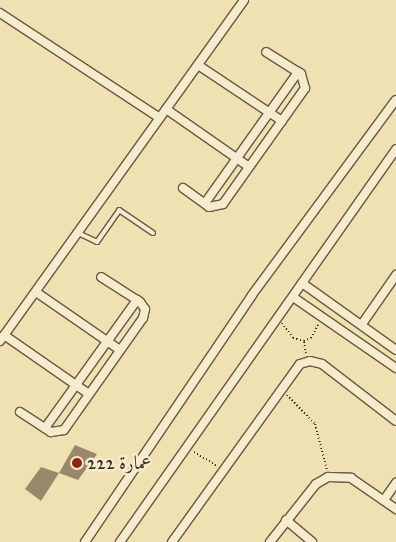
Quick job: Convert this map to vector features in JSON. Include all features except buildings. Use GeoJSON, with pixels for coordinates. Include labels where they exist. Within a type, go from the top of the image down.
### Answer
{"type":"FeatureCollection","features":[{"type":"Feature","properties":{"kind":"street"},"geometry":{"type":"LineString","coordinates":[[89,394],[2,338],[244,0]]}},
{"type":"Feature","properties":{"kind":"street"},"geometry":{"type":"LineString","coordinates":[[0,13],[160,118]]}},
{"type":"Feature","properties":{"kind":"street"},"geometry":{"type":"LineString","coordinates":[[183,188],[214,207],[223,204],[306,88],[305,80],[298,72],[266,52]]}},
{"type":"Feature","properties":{"kind":"street"},"geometry":{"type":"LineString","coordinates":[[198,65],[282,121]]}},
{"type":"Feature","properties":{"kind":"street"},"geometry":{"type":"LineString","coordinates":[[205,203],[298,72]]}},
{"type":"Feature","properties":{"kind":"street"},"geometry":{"type":"LineString","coordinates":[[85,542],[252,295],[396,100]]}},
{"type":"Feature","properties":{"kind":"street"},"geometry":{"type":"LineString","coordinates":[[166,109],[249,167]]}},
{"type":"Feature","properties":{"kind":"street"},"geometry":{"type":"LineString","coordinates":[[120,542],[396,150]]}},
{"type":"Feature","properties":{"kind":"street"},"geometry":{"type":"LineString","coordinates":[[362,324],[396,275]]}},
{"type":"Feature","properties":{"kind":"street"},"geometry":{"type":"LineString","coordinates":[[20,412],[53,433],[64,430],[144,318],[145,309],[136,300],[101,277]]}},
{"type":"Feature","properties":{"kind":"street"},"geometry":{"type":"LineString","coordinates":[[302,283],[396,350]]}},
{"type":"Feature","properties":{"kind":"street"},"geometry":{"type":"LineString","coordinates":[[36,292],[120,350]]}},
{"type":"Feature","properties":{"kind":"street"},"geometry":{"type":"LineString","coordinates":[[293,297],[396,368]]}},
{"type":"Feature","properties":{"kind":"street"},"geometry":{"type":"LineString","coordinates":[[45,428],[136,300]]}},
{"type":"Feature","properties":{"kind":"street"},"geometry":{"type":"LineString","coordinates":[[172,542],[300,364],[306,362],[322,364],[396,421]]}},
{"type":"Feature","properties":{"kind":"street"},"geometry":{"type":"LineString","coordinates":[[270,542],[316,484],[328,477],[351,478],[396,509]]}},
{"type":"Feature","properties":{"kind":"street"},"geometry":{"type":"LineString","coordinates":[[384,500],[396,483]]}},
{"type":"Feature","properties":{"kind":"street"},"geometry":{"type":"LineString","coordinates":[[286,520],[312,542]]}},
{"type":"Feature","properties":{"kind":"lane"},"geometry":{"type":"LineString","coordinates":[[78,233],[97,242],[119,210],[153,233]]}},
{"type":"Feature","properties":{"kind":"path"},"geometry":{"type":"LineString","coordinates":[[278,317],[293,338],[304,341]]}},
{"type":"Feature","properties":{"kind":"path"},"geometry":{"type":"LineString","coordinates":[[304,341],[316,332]]}},
{"type":"Feature","properties":{"kind":"path"},"geometry":{"type":"LineString","coordinates":[[304,341],[306,362]]}},
{"type":"Feature","properties":{"kind":"path"},"geometry":{"type":"LineString","coordinates":[[281,390],[315,424],[328,477]]}},
{"type":"Feature","properties":{"kind":"path"},"geometry":{"type":"LineString","coordinates":[[188,448],[224,470]]}},
{"type":"Feature","properties":{"kind":"place","name":"عمارة 222"},"geometry":{"type":"Point","coordinates":[77,463]}}]}
